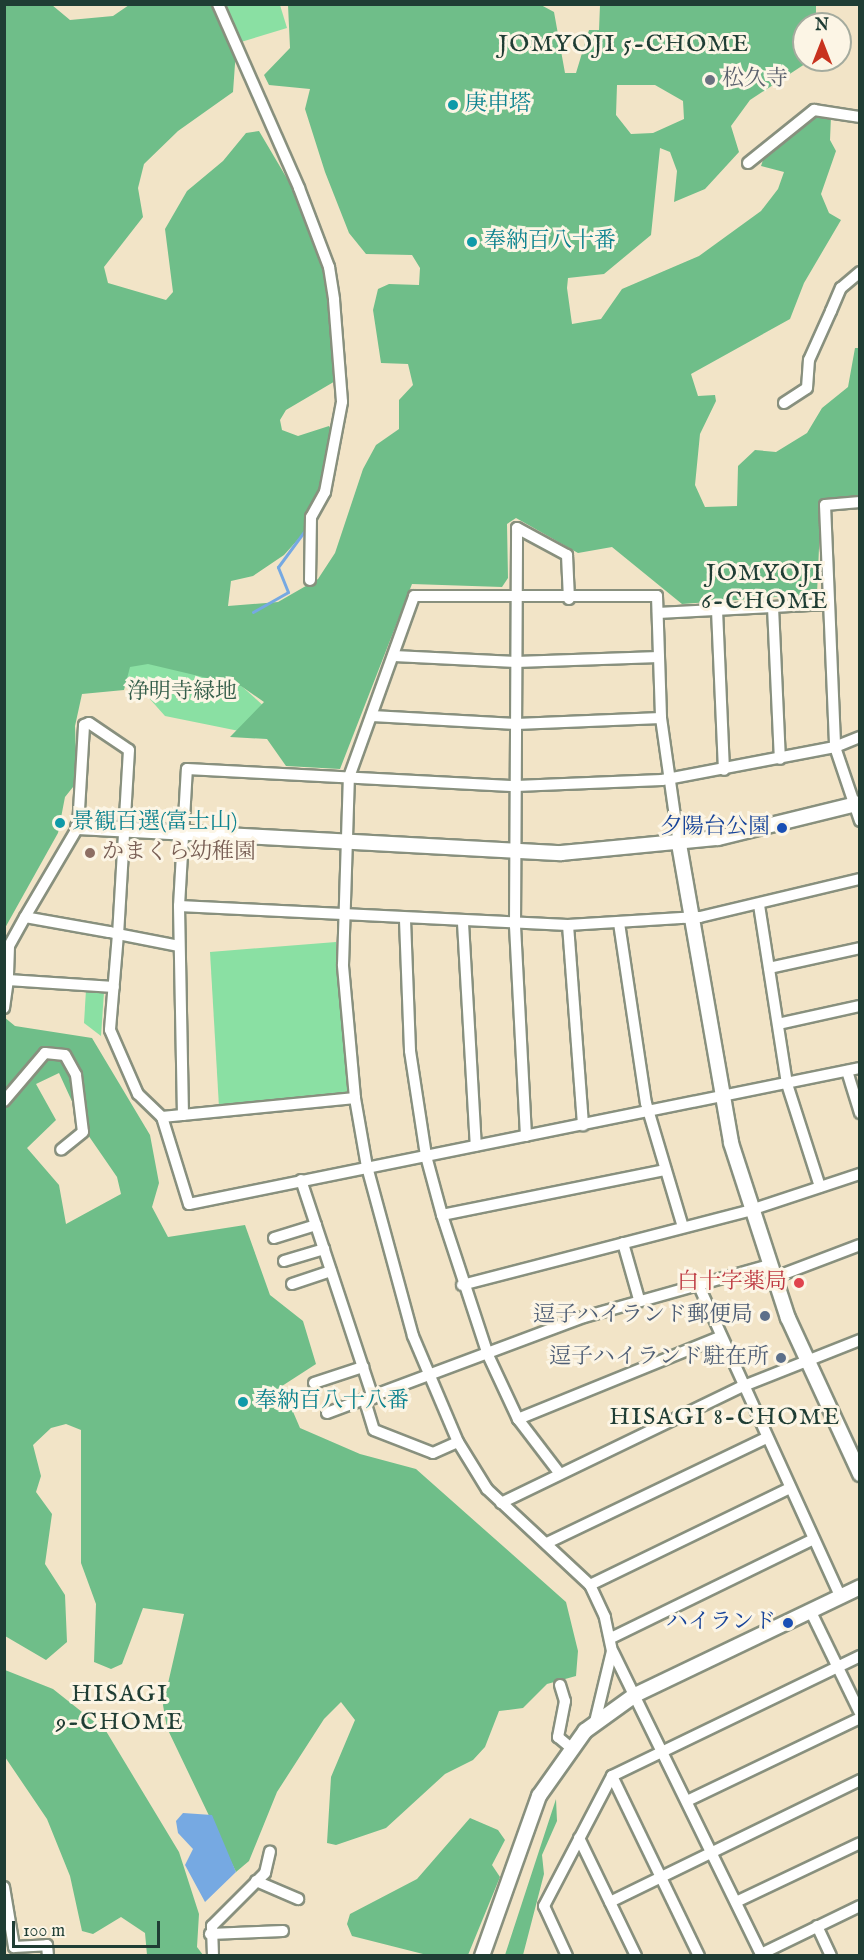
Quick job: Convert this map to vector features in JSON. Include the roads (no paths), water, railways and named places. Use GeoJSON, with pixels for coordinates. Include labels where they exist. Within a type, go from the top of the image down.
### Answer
{"type":"FeatureCollection","features":[{"type":"Feature","properties":{"kind":"street"},"geometry":{"type":"LineString","coordinates":[[218,4],[299,188],[328,267],[334,300],[342,402],[325,492],[311,517],[310,580]]}},
{"type":"Feature","properties":{"kind":"street"},"geometry":{"type":"LineString","coordinates":[[748,163],[814,110],[860,117]]}},
{"type":"Feature","properties":{"kind":"street"},"geometry":{"type":"LineString","coordinates":[[784,403],[807,388],[809,360],[841,288],[860,272]]}},
{"type":"Feature","properties":{"kind":"street"},"geometry":{"type":"LineString","coordinates":[[860,502],[825,505],[835,747],[857,804],[860,821]]}},
{"type":"Feature","properties":{"kind":"street"},"geometry":{"type":"LineString","coordinates":[[526,1136],[515,926],[517,528],[567,555],[569,599]]}},
{"type":"Feature","properties":{"kind":"street"},"geometry":{"type":"LineString","coordinates":[[860,1474],[805,1360],[771,1272],[720,1099],[690,919],[661,718],[657,596],[517,600],[414,596],[349,777],[344,916],[355,1098],[367,1167],[428,1378],[458,1442],[501,1503],[590,1585],[610,1638],[612,1651],[761,1955],[860,1906]]}},
{"type":"Feature","properties":{"kind":"street"},"geometry":{"type":"LineString","coordinates":[[658,613],[830,604]]}},
{"type":"Feature","properties":{"kind":"street"},"geometry":{"type":"LineString","coordinates":[[773,607],[780,759]]}},
{"type":"Feature","properties":{"kind":"street"},"geometry":{"type":"LineString","coordinates":[[717,610],[724,770]]}},
{"type":"Feature","properties":{"kind":"street"},"geometry":{"type":"LineString","coordinates":[[394,656],[516,662],[659,657]]}},
{"type":"Feature","properties":{"kind":"street"},"geometry":{"type":"LineString","coordinates":[[372,716],[516,724],[661,718]]}},
{"type":"Feature","properties":{"kind":"street"},"geometry":{"type":"LineString","coordinates":[[4,1008],[9,946],[78,827],[84,725],[89,723],[129,750],[112,1041],[138,1094],[162,1117],[189,1204],[301,1180],[720,1099],[860,1068]]}},
{"type":"Feature","properties":{"kind":"street"},"geometry":{"type":"LineString","coordinates":[[183,1115],[179,906],[188,769],[516,786],[669,780],[835,747],[860,737]]}},
{"type":"Feature","properties":{"kind":"street"},"geometry":{"type":"LineString","coordinates":[[78,827],[515,854],[679,844],[857,804]]}},
{"type":"Feature","properties":{"kind":"street"},"geometry":{"type":"LineString","coordinates":[[179,906],[515,926],[568,925],[690,919],[759,905],[860,879]]}},
{"type":"Feature","properties":{"kind":"street"},"geometry":{"type":"LineString","coordinates":[[759,905],[787,1084],[820,1187]]}},
{"type":"Feature","properties":{"kind":"street"},"geometry":{"type":"LineString","coordinates":[[25,917],[179,946]]}},
{"type":"Feature","properties":{"kind":"street"},"geometry":{"type":"LineString","coordinates":[[405,920],[410,1051],[426,1156],[442,1215],[462,1285],[488,1355],[518,1419],[560,1474]]}},
{"type":"Feature","properties":{"kind":"street"},"geometry":{"type":"LineString","coordinates":[[619,922],[649,1113],[683,1227]]}},
{"type":"Feature","properties":{"kind":"street"},"geometry":{"type":"LineString","coordinates":[[463,923],[476,1146]]}},
{"type":"Feature","properties":{"kind":"street"},"geometry":{"type":"LineString","coordinates":[[568,925],[583,1125]]}},
{"type":"Feature","properties":{"kind":"street"},"geometry":{"type":"LineString","coordinates":[[769,968],[860,948]]}},
{"type":"Feature","properties":{"kind":"street"},"geometry":{"type":"LineString","coordinates":[[8,980],[114,987]]}},
{"type":"Feature","properties":{"kind":"street"},"geometry":{"type":"LineString","coordinates":[[778,1024],[860,1006]]}},
{"type":"Feature","properties":{"kind":"street"},"geometry":{"type":"LineString","coordinates":[[4,1101],[45,1053],[65,1055],[76,1075],[83,1132],[61,1150]]}},
{"type":"Feature","properties":{"kind":"street"},"geometry":{"type":"LineString","coordinates":[[847,1071],[860,1113]]}},
{"type":"Feature","properties":{"kind":"street"},"geometry":{"type":"LineString","coordinates":[[162,1117],[355,1098]]}},
{"type":"Feature","properties":{"kind":"street"},"geometry":{"type":"LineString","coordinates":[[442,1215],[666,1170]]}},
{"type":"Feature","properties":{"kind":"street"},"geometry":{"type":"LineString","coordinates":[[462,1285],[751,1210],[860,1174]]}},
{"type":"Feature","properties":{"kind":"street"},"geometry":{"type":"LineString","coordinates":[[301,1180],[363,1367],[374,1430],[433,1453],[458,1442]]}},
{"type":"Feature","properties":{"kind":"street"},"geometry":{"type":"LineString","coordinates":[[274,1239],[316,1226]]}},
{"type":"Feature","properties":{"kind":"street"},"geometry":{"type":"LineString","coordinates":[[623,1243],[639,1299]]}},
{"type":"Feature","properties":{"kind":"street"},"geometry":{"type":"LineString","coordinates":[[327,1413],[369,1400],[639,1299],[698,1284],[771,1272],[860,1245]]}},
{"type":"Feature","properties":{"kind":"street"},"geometry":{"type":"LineString","coordinates":[[284,1261],[324,1249]]}},
{"type":"Feature","properties":{"kind":"street"},"geometry":{"type":"LineString","coordinates":[[292,1284],[331,1271]]}},
{"type":"Feature","properties":{"kind":"street"},"geometry":{"type":"LineString","coordinates":[[698,1284],[764,1439],[840,1596]]}},
{"type":"Feature","properties":{"kind":"street"},"geometry":{"type":"LineString","coordinates":[[518,1419],[720,1337]]}},
{"type":"Feature","properties":{"kind":"street"},"geometry":{"type":"LineString","coordinates":[[501,1503],[741,1387],[860,1340]]}},
{"type":"Feature","properties":{"kind":"street"},"geometry":{"type":"LineString","coordinates":[[314,1383],[363,1367]]}},
{"type":"Feature","properties":{"kind":"street"},"geometry":{"type":"LineString","coordinates":[[546,1543],[764,1439]]}},
{"type":"Feature","properties":{"kind":"street"},"geometry":{"type":"LineString","coordinates":[[590,1585],[788,1489]]}},
{"type":"Feature","properties":{"kind":"street"},"geometry":{"type":"LineString","coordinates":[[610,1638],[812,1540]]}},
{"type":"Feature","properties":{"kind":"street"},"geometry":{"type":"LineString","coordinates":[[482,1956],[540,1796],[570,1747],[595,1722],[635,1695],[860,1587]]}},
{"type":"Feature","properties":{"kind":"street"},"geometry":{"type":"LineString","coordinates":[[810,1610],[860,1713]]}},
{"type":"Feature","properties":{"kind":"street"},"geometry":{"type":"LineString","coordinates":[[595,1722],[612,1651]]}},
{"type":"Feature","properties":{"kind":"street"},"geometry":{"type":"LineString","coordinates":[[567,1956],[544,1906],[612,1776],[860,1656]]}},
{"type":"Feature","properties":{"kind":"street"},"geometry":{"type":"LineString","coordinates":[[560,1685],[565,1701],[558,1737],[570,1747]]}},
{"type":"Feature","properties":{"kind":"street"},"geometry":{"type":"LineString","coordinates":[[687,1801],[860,1718]]}},
{"type":"Feature","properties":{"kind":"street"},"geometry":{"type":"LineString","coordinates":[[612,1776],[699,1956]]}},
{"type":"Feature","properties":{"kind":"street"},"geometry":{"type":"LineString","coordinates":[[610,1902],[860,1780]]}},
{"type":"Feature","properties":{"kind":"street"},"geometry":{"type":"LineString","coordinates":[[579,1838],[636,1956]]}},
{"type":"Feature","properties":{"kind":"street"},"geometry":{"type":"LineString","coordinates":[[736,1902],[860,1843]]}},
{"type":"Feature","properties":{"kind":"street"},"geometry":{"type":"LineString","coordinates":[[213,1956],[210,1934],[217,1917],[256,1881],[270,1852]]}},
{"type":"Feature","properties":{"kind":"street"},"geometry":{"type":"LineString","coordinates":[[256,1881],[298,1899]]}},
{"type":"Feature","properties":{"kind":"street"},"geometry":{"type":"LineString","coordinates":[[4,1887],[14,1947],[47,1945],[48,1956]]}},
{"type":"Feature","properties":{"kind":"street"},"geometry":{"type":"LineString","coordinates":[[818,1926],[831,1956]]}},
{"type":"Feature","properties":{"kind":"street"},"geometry":{"type":"LineString","coordinates":[[210,1934],[284,1931]]}},
{"type":"Feature","properties":{"kind":"water"},"geometry":{"type":"Polygon","coordinates":[[[183,1813],[212,1815],[236,1872],[205,1902],[185,1865],[193,1849],[178,1833],[176,1821],[183,1813]]]}},
{"type":"Feature","properties":{"kind":"waterway"},"geometry":{"type":"LineString","coordinates":[[256,103],[273,140]]}},
{"type":"Feature","properties":{"kind":"waterway"},"geometry":{"type":"LineString","coordinates":[[253,612],[288,592],[278,567],[306,529]]}},
{"type":"Feature","properties":{"kind":"place","name":"松久寺"},"geometry":{"type":"Point","coordinates":[710,80]}},
{"type":"Feature","properties":{"kind":"place","name":"庚申塔"},"geometry":{"type":"Point","coordinates":[453,105]}},
{"type":"Feature","properties":{"kind":"place","name":"奉納百八十番"},"geometry":{"type":"Point","coordinates":[472,242]}},
{"type":"Feature","properties":{"kind":"place","name":"景観百選(富士山)"},"geometry":{"type":"Point","coordinates":[60,823]}},
{"type":"Feature","properties":{"kind":"place","name":"夕陽台公園"},"geometry":{"type":"Point","coordinates":[782,828]}},
{"type":"Feature","properties":{"kind":"place","name":"かまくら幼稚園"},"geometry":{"type":"Point","coordinates":[90,853]}},
{"type":"Feature","properties":{"kind":"place","name":"白十字薬局"},"geometry":{"type":"Point","coordinates":[799,1283]}},
{"type":"Feature","properties":{"kind":"place","name":"逗子ハイランド郵便局"},"geometry":{"type":"Point","coordinates":[765,1316]}},
{"type":"Feature","properties":{"kind":"place","name":"逗子ハイランド駐在所"},"geometry":{"type":"Point","coordinates":[781,1358]}},
{"type":"Feature","properties":{"kind":"place","name":"奉納百八十八番"},"geometry":{"type":"Point","coordinates":[243,1402]}},
{"type":"Feature","properties":{"kind":"place","name":"ハイランド"},"geometry":{"type":"Point","coordinates":[788,1623]}},
{"type":"Feature","properties":{"kind":"district","name":"JOMYOJI 5-CHOME"},"geometry":{"type":"Point","coordinates":[624,45]}},
{"type":"Feature","properties":{"kind":"district","name":"JOMYOJI 6-CHOME"},"geometry":{"type":"Point","coordinates":[765,588]}},
{"type":"Feature","properties":{"kind":"district","name":"HISAGI 8-CHOME"},"geometry":{"type":"Point","coordinates":[725,1418]}},
{"type":"Feature","properties":{"kind":"district","name":"HISAGI 9-CHOME"},"geometry":{"type":"Point","coordinates":[120,1709]}},
{"type":"Feature","properties":{"kind":"park label","name":"浄明寺緑地"},"geometry":{"type":"Point","coordinates":[182,693]}}]}
